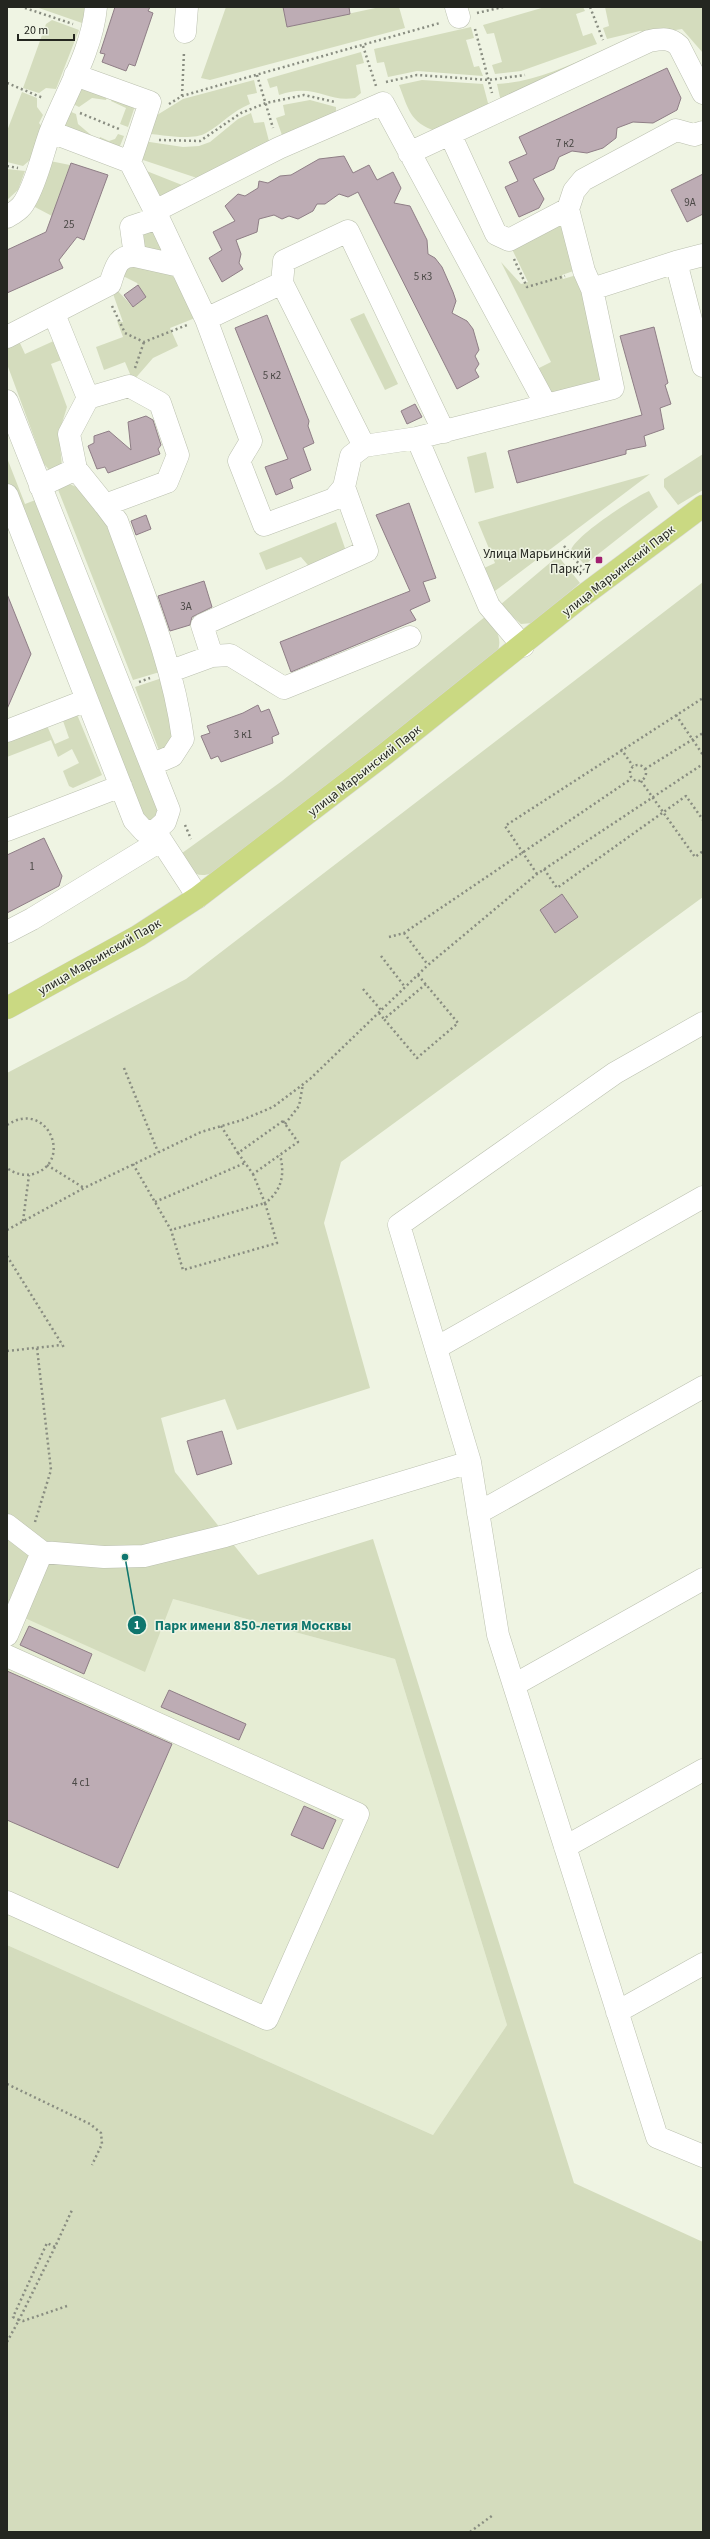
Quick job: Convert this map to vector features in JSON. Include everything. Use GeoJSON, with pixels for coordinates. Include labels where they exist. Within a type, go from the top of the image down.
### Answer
{"type":"FeatureCollection","features":[{"type":"Feature","properties":{"kind":"main road","name":"улица Марьинский Парк"},"geometry":{"type":"LineString","coordinates":[[7,1008],[138,936],[198,897],[522,646],[580,598],[703,506]]}},
{"type":"Feature","properties":{"kind":"lane"},"geometry":{"type":"LineString","coordinates":[[7,217],[15,213],[25,202],[61,106],[75,76],[91,30],[96,7]]}},
{"type":"Feature","properties":{"kind":"lane"},"geometry":{"type":"LineString","coordinates":[[185,32],[187,7]]}},
{"type":"Feature","properties":{"kind":"lane"},"geometry":{"type":"LineString","coordinates":[[409,153],[496,114],[649,41],[664,38],[673,40],[696,63],[703,92]]}},
{"type":"Feature","properties":{"kind":"lane"},"geometry":{"type":"LineString","coordinates":[[75,76],[150,102],[130,162]]}},
{"type":"Feature","properties":{"kind":"lane"},"geometry":{"type":"LineString","coordinates":[[135,256],[132,227],[279,148],[377,93],[546,405]]}},
{"type":"Feature","properties":{"kind":"lane"},"geometry":{"type":"LineString","coordinates":[[51,132],[130,162],[206,317],[251,441],[239,462],[264,525],[334,499],[344,487],[351,456],[364,446],[417,438],[444,432],[613,388],[588,280],[568,209],[574,191],[583,180],[676,130],[694,135],[703,132]]}},
{"type":"Feature","properties":{"kind":"lane"},"geometry":{"type":"LineString","coordinates":[[450,134],[496,234],[509,240],[568,209]]}},
{"type":"Feature","properties":{"kind":"lane"},"geometry":{"type":"LineString","coordinates":[[364,446],[282,282],[284,261],[348,231],[444,432]]}},
{"type":"Feature","properties":{"kind":"lane"},"geometry":{"type":"LineString","coordinates":[[7,337],[110,284],[118,261],[126,256],[135,256],[180,266]]}},
{"type":"Feature","properties":{"kind":"lane"},"geometry":{"type":"LineString","coordinates":[[588,280],[703,256]]}},
{"type":"Feature","properties":{"kind":"lane"},"geometry":{"type":"LineString","coordinates":[[676,262],[703,366]]}},
{"type":"Feature","properties":{"kind":"lane"},"geometry":{"type":"LineString","coordinates":[[206,317],[282,282]]}},
{"type":"Feature","properties":{"kind":"lane"},"geometry":{"type":"LineString","coordinates":[[54,314],[88,398]]}},
{"type":"Feature","properties":{"kind":"lane"},"geometry":{"type":"LineString","coordinates":[[105,505],[167,482],[178,455],[160,403],[129,386],[88,398],[69,434],[76,469],[105,505],[118,521],[171,671],[183,739],[172,756],[150,765]]}},
{"type":"Feature","properties":{"kind":"lane"},"geometry":{"type":"LineString","coordinates":[[7,401],[169,810],[158,836],[32,919],[7,932]]}},
{"type":"Feature","properties":{"kind":"lane"},"geometry":{"type":"LineString","coordinates":[[417,438],[489,606],[522,646]]}},
{"type":"Feature","properties":{"kind":"lane"},"geometry":{"type":"LineString","coordinates":[[40,486],[76,469]]}},
{"type":"Feature","properties":{"kind":"lane"},"geometry":{"type":"LineString","coordinates":[[212,656],[202,625],[367,551],[344,487]]}},
{"type":"Feature","properties":{"kind":"lane"},"geometry":{"type":"LineString","coordinates":[[7,495],[134,820],[144,831],[158,836],[198,897]]}},
{"type":"Feature","properties":{"kind":"lane"},"geometry":{"type":"LineString","coordinates":[[171,671],[212,656],[230,654],[284,688],[410,637]]}},
{"type":"Feature","properties":{"kind":"lane"},"geometry":{"type":"LineString","coordinates":[[7,731],[87,700]]}},
{"type":"Feature","properties":{"kind":"lane"},"geometry":{"type":"LineString","coordinates":[[7,830],[121,786]]}},
{"type":"Feature","properties":{"kind":"lane"},"geometry":{"type":"LineString","coordinates":[[703,1023],[615,1073],[399,1225],[470,1462],[498,1635],[657,2137],[703,2156]]}},
{"type":"Feature","properties":{"kind":"lane"},"geometry":{"type":"LineString","coordinates":[[436,1348],[703,1197]]}},
{"type":"Feature","properties":{"kind":"lane"},"geometry":{"type":"LineString","coordinates":[[478,1513],[703,1387]]}},
{"type":"Feature","properties":{"kind":"lane"},"geometry":{"type":"LineString","coordinates":[[7,1524],[35,1546],[104,1557],[144,1556],[225,1536],[470,1462]]}},
{"type":"Feature","properties":{"kind":"lane"},"geometry":{"type":"LineString","coordinates":[[7,1635],[35,1546]]}},
{"type":"Feature","properties":{"kind":"lane"},"geometry":{"type":"LineString","coordinates":[[514,1685],[703,1579]]}},
{"type":"Feature","properties":{"kind":"lane"},"geometry":{"type":"LineString","coordinates":[[7,1656],[358,1814],[267,2019],[7,1902]]}},
{"type":"Feature","properties":{"kind":"lane"},"geometry":{"type":"LineString","coordinates":[[565,1847],[703,1770]]}},
{"type":"Feature","properties":{"kind":"lane"},"geometry":{"type":"LineString","coordinates":[[617,2012],[703,1964]]}},
{"type":"Feature","properties":{"kind":"path"},"geometry":{"type":"LineString","coordinates":[[142,127],[182,96],[363,46],[462,13],[503,7]]}},
{"type":"Feature","properties":{"kind":"path"},"geometry":{"type":"LineString","coordinates":[[590,7],[604,45]]}},
{"type":"Feature","properties":{"kind":"path"},"geometry":{"type":"LineString","coordinates":[[25,8],[91,30]]}},
{"type":"Feature","properties":{"kind":"path"},"geometry":{"type":"LineString","coordinates":[[462,13],[489,80],[496,114]]}},
{"type":"Feature","properties":{"kind":"path"},"geometry":{"type":"LineString","coordinates":[[182,96],[185,32]]}},
{"type":"Feature","properties":{"kind":"path"},"geometry":{"type":"LineString","coordinates":[[363,46],[377,93]]}},
{"type":"Feature","properties":{"kind":"path"},"geometry":{"type":"LineString","coordinates":[[257,75],[279,148]]}},
{"type":"Feature","properties":{"kind":"path"},"geometry":{"type":"LineString","coordinates":[[377,93],[384,82],[417,75],[489,80],[526,75]]}},
{"type":"Feature","properties":{"kind":"path"},"geometry":{"type":"LineString","coordinates":[[7,83],[61,106],[142,127],[176,142],[200,141],[241,113],[266,103],[304,95],[342,104]]}},
{"type":"Feature","properties":{"kind":"path"},"geometry":{"type":"LineString","coordinates":[[509,240],[509,248],[527,287],[588,280]]}},
{"type":"Feature","properties":{"kind":"path"},"geometry":{"type":"LineString","coordinates":[[104,287],[125,332],[144,342],[206,317]]}},
{"type":"Feature","properties":{"kind":"path"},"geometry":{"type":"LineString","coordinates":[[129,386],[144,342]]}},
{"type":"Feature","properties":{"kind":"path"},"geometry":{"type":"LineString","coordinates":[[538,874],[504,826],[703,698]]}},
{"type":"Feature","properties":{"kind":"path"},"geometry":{"type":"LineString","coordinates":[[676,715],[703,755]]}},
{"type":"Feature","properties":{"kind":"path"},"geometry":{"type":"LineString","coordinates":[[645,769],[703,733]]}},
{"type":"Feature","properties":{"kind":"path"},"geometry":{"type":"LineString","coordinates":[[622,749],[633,766]]}},
{"type":"Feature","properties":{"kind":"path"},"geometry":{"type":"LineString","coordinates":[[638,764],[645,769],[647,774],[641,781],[636,782],[631,779],[629,771],[633,766],[638,764]]}},
{"type":"Feature","properties":{"kind":"path"},"geometry":{"type":"LineString","coordinates":[[7,1230],[84,1188],[201,1132],[273,1107],[303,1084],[428,966],[544,869],[652,796],[703,764]]}},
{"type":"Feature","properties":{"kind":"path"},"geometry":{"type":"LineString","coordinates":[[389,937],[404,933],[521,851],[631,779]]}},
{"type":"Feature","properties":{"kind":"path"},"geometry":{"type":"LineString","coordinates":[[641,781],[695,857],[703,851]]}},
{"type":"Feature","properties":{"kind":"path"},"geometry":{"type":"LineString","coordinates":[[544,869],[556,888],[662,811],[686,796],[703,820]]}},
{"type":"Feature","properties":{"kind":"path"},"geometry":{"type":"LineString","coordinates":[[404,933],[428,966]]}},
{"type":"Feature","properties":{"kind":"path"},"geometry":{"type":"LineString","coordinates":[[381,956],[405,987]]}},
{"type":"Feature","properties":{"kind":"path"},"geometry":{"type":"LineString","coordinates":[[379,1013],[417,1058],[458,1023],[418,975]]}},
{"type":"Feature","properties":{"kind":"path"},"geometry":{"type":"LineString","coordinates":[[384,1019],[426,984]]}},
{"type":"Feature","properties":{"kind":"path"},"geometry":{"type":"LineString","coordinates":[[363,989],[381,1010]]}},
{"type":"Feature","properties":{"kind":"path"},"geometry":{"type":"LineString","coordinates":[[124,1068],[158,1152]]}},
{"type":"Feature","properties":{"kind":"path"},"geometry":{"type":"LineString","coordinates":[[285,1124],[299,1106],[303,1084]]}},
{"type":"Feature","properties":{"kind":"path"},"geometry":{"type":"LineString","coordinates":[[7,1125],[13,1121],[31,1118],[46,1127],[54,1144],[54,1152],[47,1165],[37,1173],[20,1175],[7,1168]]}},
{"type":"Feature","properties":{"kind":"path"},"geometry":{"type":"LineString","coordinates":[[238,1153],[283,1121],[298,1142],[253,1174]]}},
{"type":"Feature","properties":{"kind":"path"},"geometry":{"type":"LineString","coordinates":[[133,1164],[172,1230],[183,1270],[277,1243],[265,1203],[253,1174],[221,1126]]}},
{"type":"Feature","properties":{"kind":"path"},"geometry":{"type":"LineString","coordinates":[[172,1230],[265,1203],[278,1191],[282,1178],[283,1167],[280,1155]]}},
{"type":"Feature","properties":{"kind":"path"},"geometry":{"type":"LineString","coordinates":[[155,1202],[245,1163]]}},
{"type":"Feature","properties":{"kind":"path"},"geometry":{"type":"LineString","coordinates":[[47,1165],[84,1188]]}},
{"type":"Feature","properties":{"kind":"path"},"geometry":{"type":"LineString","coordinates":[[23,1221],[29,1175]]}},
{"type":"Feature","properties":{"kind":"path"},"geometry":{"type":"LineString","coordinates":[[7,1256],[65,1350]]}},
{"type":"Feature","properties":{"kind":"path"},"geometry":{"type":"LineString","coordinates":[[7,1351],[62,1345]]}},
{"type":"Feature","properties":{"kind":"path"},"geometry":{"type":"LineString","coordinates":[[35,1546],[51,1470],[37,1348]]}},
{"type":"Feature","properties":{"kind":"path"},"geometry":{"type":"LineString","coordinates":[[7,2084],[90,2124],[100,2133],[102,2144],[92,2165]]}},
{"type":"Feature","properties":{"kind":"path"},"geometry":{"type":"LineString","coordinates":[[7,2342],[72,2210]]}},
{"type":"Feature","properties":{"kind":"path"},"geometry":{"type":"LineString","coordinates":[[55,2247],[47,2243],[13,2317],[23,2321],[66,2306]]}},
{"type":"Feature","properties":{"kind":"path"},"geometry":{"type":"LineString","coordinates":[[470,2532],[493,2515]]}},
{"type":"Feature","properties":{"kind":"shaded area"},"geometry":{"type":"Polygon","coordinates":[[[36,7],[86,7],[86,9],[82,23],[36,7]]]}},
{"type":"Feature","properties":{"kind":"shaded area"},"geometry":{"type":"Polygon","coordinates":[[[226,7],[283,7],[287,27],[380,7],[399,7],[405,28],[210,80],[201,78],[226,7]]]}},
{"type":"Feature","properties":{"kind":"shaded area"},"geometry":{"type":"Polygon","coordinates":[[[545,7],[583,7],[585,11],[576,14],[583,36],[592,33],[597,44],[521,71],[495,74],[492,65],[502,62],[494,33],[487,34],[483,25],[545,7]]]}},
{"type":"Feature","properties":{"kind":"shaded area"},"geometry":{"type":"Polygon","coordinates":[[[605,7],[703,7],[703,53],[682,29],[650,34],[640,31],[607,39],[603,28],[609,26],[605,7]]]}},
{"type":"Feature","properties":{"kind":"shaded area"},"geometry":{"type":"Polygon","coordinates":[[[52,20],[79,30],[56,89],[46,88],[39,93],[23,88],[46,24],[52,20]]]}},
{"type":"Feature","properties":{"kind":"shaded area"},"geometry":{"type":"Polygon","coordinates":[[[471,27],[474,38],[466,40],[474,67],[479,66],[483,76],[417,71],[388,77],[384,62],[377,63],[374,49],[471,27]]]}},
{"type":"Feature","properties":{"kind":"shaded area"},"geometry":{"type":"Polygon","coordinates":[[[361,52],[364,63],[356,65],[361,93],[355,98],[336,98],[302,91],[279,95],[277,86],[270,88],[267,79],[361,52]]]}},
{"type":"Feature","properties":{"kind":"shaded area"},"geometry":{"type":"Polygon","coordinates":[[[597,53],[599,57],[501,102],[497,84],[510,83],[536,77],[560,69],[597,53]]]}},
{"type":"Feature","properties":{"kind":"shaded area"},"geometry":{"type":"Polygon","coordinates":[[[254,80],[257,93],[247,95],[250,104],[238,110],[206,133],[193,137],[185,137],[145,133],[149,120],[183,99],[254,80]]]}},
{"type":"Feature","properties":{"kind":"shaded area"},"geometry":{"type":"Polygon","coordinates":[[[422,80],[483,84],[489,107],[436,131],[427,128],[411,114],[399,85],[422,80]]]}},
{"type":"Feature","properties":{"kind":"shaded area"},"geometry":{"type":"Polygon","coordinates":[[[78,85],[107,96],[106,100],[92,98],[79,107],[71,103],[78,85]]]}},
{"type":"Feature","properties":{"kind":"shaded area"},"geometry":{"type":"Polygon","coordinates":[[[22,92],[37,98],[37,107],[43,115],[39,123],[43,128],[30,160],[23,166],[7,162],[7,131],[22,92]]]}},
{"type":"Feature","properties":{"kind":"shaded area"},"geometry":{"type":"Polygon","coordinates":[[[113,96],[135,106],[128,127],[120,124],[126,108],[111,101],[113,96]]]}},
{"type":"Feature","properties":{"kind":"shaded area"},"geometry":{"type":"Polygon","coordinates":[[[310,100],[336,107],[336,113],[283,138],[276,118],[285,115],[283,105],[310,100]]]}},
{"type":"Feature","properties":{"kind":"shaded area"},"geometry":{"type":"Polygon","coordinates":[[[69,111],[76,114],[78,124],[91,135],[91,141],[61,130],[69,111]]]}},
{"type":"Feature","properties":{"kind":"shaded area"},"geometry":{"type":"Polygon","coordinates":[[[251,113],[254,123],[264,122],[270,145],[200,179],[137,158],[143,141],[183,147],[199,146],[210,142],[238,119],[251,113]]]}},
{"type":"Feature","properties":{"kind":"shaded area"},"geometry":{"type":"Polygon","coordinates":[[[118,134],[124,136],[118,151],[97,143],[100,137],[109,141],[115,139],[118,134]]]}},
{"type":"Feature","properties":{"kind":"shaded area"},"geometry":{"type":"Polygon","coordinates":[[[50,161],[70,165],[52,216],[33,206],[50,161]]]}},
{"type":"Feature","properties":{"kind":"shaded area"},"geometry":{"type":"Polygon","coordinates":[[[139,168],[187,187],[157,202],[139,168]]]}},
{"type":"Feature","properties":{"kind":"shaded area"},"geometry":{"type":"Polygon","coordinates":[[[7,169],[25,171],[18,190],[7,200],[7,169]]]}},
{"type":"Feature","properties":{"kind":"shaded area"},"geometry":{"type":"Polygon","coordinates":[[[563,223],[579,269],[562,275],[563,279],[580,274],[605,373],[599,382],[561,394],[550,392],[537,369],[551,362],[501,262],[521,284],[528,282],[511,247],[563,223]]]}},
{"type":"Feature","properties":{"kind":"shaded area"},"geometry":{"type":"Polygon","coordinates":[[[150,224],[164,253],[143,247],[139,228],[150,224]]]}},
{"type":"Feature","properties":{"kind":"shaded area"},"geometry":{"type":"Polygon","coordinates":[[[133,264],[172,274],[195,318],[170,328],[178,346],[153,358],[133,381],[125,362],[104,370],[96,347],[123,337],[117,321],[123,322],[112,291],[115,288],[133,307],[146,297],[137,283],[121,275],[124,267],[133,264]]]}},
{"type":"Feature","properties":{"kind":"shaded area"},"geometry":{"type":"Polygon","coordinates":[[[364,313],[398,384],[385,390],[350,319],[364,313]]]}},
{"type":"Feature","properties":{"kind":"shaded area"},"geometry":{"type":"Polygon","coordinates":[[[58,339],[64,359],[51,364],[67,407],[59,433],[62,467],[51,472],[44,464],[7,364],[7,346],[19,341],[25,354],[58,339]]]}},
{"type":"Feature","properties":{"kind":"shaded area"},"geometry":{"type":"Polygon","coordinates":[[[486,452],[494,488],[475,493],[467,457],[486,452]]]}},
{"type":"Feature","properties":{"kind":"shaded area"},"geometry":{"type":"Polygon","coordinates":[[[703,454],[703,490],[678,505],[664,487],[664,479],[703,454]]]}},
{"type":"Feature","properties":{"kind":"shaded area"},"geometry":{"type":"Polygon","coordinates":[[[7,458],[25,504],[38,499],[163,815],[148,826],[91,698],[7,482],[7,458]]]}},
{"type":"Feature","properties":{"kind":"shaded area"},"geometry":{"type":"Polygon","coordinates":[[[650,474],[492,593],[482,569],[495,563],[478,522],[650,474]]]}},
{"type":"Feature","properties":{"kind":"shaded area"},"geometry":{"type":"Polygon","coordinates":[[[67,483],[79,488],[114,531],[163,671],[133,680],[57,487],[67,483]]]}},
{"type":"Feature","properties":{"kind":"shaded area"},"geometry":{"type":"Polygon","coordinates":[[[649,491],[658,507],[587,563],[583,563],[571,550],[575,544],[593,527],[618,509],[649,491]]]}},
{"type":"Feature","properties":{"kind":"shaded area"},"geometry":{"type":"Polygon","coordinates":[[[336,522],[348,557],[313,571],[301,557],[266,570],[259,553],[336,522]]]}},
{"type":"Feature","properties":{"kind":"shaded area"},"geometry":{"type":"Polygon","coordinates":[[[558,556],[580,583],[533,623],[521,624],[500,605],[558,556]]]}},
{"type":"Feature","properties":{"kind":"shaded area"},"geometry":{"type":"Polygon","coordinates":[[[703,582],[703,897],[341,1162],[324,1223],[370,1388],[237,1430],[225,1399],[161,1418],[175,1472],[258,1575],[373,1539],[574,2183],[703,2242],[703,2532],[7,2532],[7,1945],[433,2135],[507,2025],[395,1659],[173,1599],[145,1672],[7,1610],[7,1073],[186,979],[703,582]]]}},
{"type":"Feature","properties":{"kind":"shaded area"},"geometry":{"type":"Polygon","coordinates":[[[486,616],[498,635],[499,645],[495,656],[212,873],[201,875],[192,872],[178,856],[282,781],[486,616]]]}},
{"type":"Feature","properties":{"kind":"shaded area"},"geometry":{"type":"Polygon","coordinates":[[[165,677],[178,738],[160,753],[135,687],[165,677]]]}},
{"type":"Feature","properties":{"kind":"shaded area"},"geometry":{"type":"Polygon","coordinates":[[[76,712],[102,775],[73,788],[69,786],[63,771],[79,763],[72,749],[58,757],[51,740],[7,757],[7,739],[42,724],[48,728],[55,744],[69,738],[62,718],[76,712]]]}},
{"type":"Feature","properties":{"kind":"shaded area"},"geometry":{"type":"Polygon","coordinates":[[[173,1599],[395,1659],[507,2025],[433,2135],[7,1945],[7,1610],[173,1599]]]}},
{"type":"Feature","properties":{"kind":"building"},"geometry":{"type":"Polygon","coordinates":[[[115,7],[150,7],[148,11],[153,13],[135,66],[129,64],[126,71],[102,62],[105,54],[100,53],[115,7]]]}},
{"type":"Feature","properties":{"kind":"building"},"geometry":{"type":"Polygon","coordinates":[[[283,7],[349,7],[350,14],[287,27],[283,7]]]}},
{"type":"Feature","properties":{"kind":"building"},"geometry":{"type":"Polygon","coordinates":[[[667,68],[681,98],[677,110],[653,123],[633,122],[617,128],[616,138],[603,148],[587,153],[572,151],[559,157],[554,169],[533,179],[544,199],[539,208],[519,217],[505,187],[518,181],[509,162],[527,154],[519,137],[667,68]]]}},
{"type":"Feature","properties":{"kind":"building"},"geometry":{"type":"Polygon","coordinates":[[[344,156],[353,173],[369,165],[377,180],[393,172],[401,188],[394,203],[410,206],[427,240],[428,254],[435,258],[442,267],[453,292],[456,301],[452,313],[467,321],[473,329],[479,350],[475,356],[479,364],[475,370],[479,377],[457,389],[358,192],[348,197],[339,194],[325,204],[317,204],[313,211],[298,219],[289,216],[282,219],[274,215],[259,219],[257,232],[236,240],[241,254],[239,263],[243,269],[222,282],[209,258],[222,250],[213,232],[235,221],[225,206],[238,194],[245,196],[258,188],[259,181],[268,183],[280,176],[291,175],[319,159],[344,156]]]}},
{"type":"Feature","properties":{"kind":"building"},"geometry":{"type":"Polygon","coordinates":[[[71,163],[108,175],[84,240],[77,237],[59,260],[63,268],[7,293],[7,250],[46,232],[71,163]]]}},
{"type":"Feature","properties":{"kind":"building"},"geometry":{"type":"Polygon","coordinates":[[[703,174],[703,214],[687,222],[671,190],[703,174]]]}},
{"type":"Feature","properties":{"kind":"building"},"geometry":{"type":"Polygon","coordinates":[[[138,285],[146,297],[133,307],[124,295],[138,285]]]}},
{"type":"Feature","properties":{"kind":"building"},"geometry":{"type":"Polygon","coordinates":[[[267,315],[309,421],[308,426],[314,443],[303,448],[311,470],[290,479],[293,488],[276,495],[265,467],[288,459],[235,328],[267,315]]]}},
{"type":"Feature","properties":{"kind":"building"},"geometry":{"type":"Polygon","coordinates":[[[654,327],[668,383],[665,385],[671,404],[660,408],[664,429],[644,436],[646,446],[626,450],[626,454],[517,483],[508,451],[642,415],[620,336],[654,327]]]}},
{"type":"Feature","properties":{"kind":"building"},"geometry":{"type":"Polygon","coordinates":[[[415,404],[422,417],[407,424],[401,411],[415,404]]]}},
{"type":"Feature","properties":{"kind":"building"},"geometry":{"type":"Polygon","coordinates":[[[146,416],[153,420],[161,445],[158,449],[160,454],[108,473],[105,467],[97,469],[88,446],[94,443],[94,436],[109,431],[131,450],[128,422],[146,416]]]}},
{"type":"Feature","properties":{"kind":"building"},"geometry":{"type":"Polygon","coordinates":[[[409,503],[436,578],[423,582],[430,601],[410,610],[416,620],[291,672],[280,642],[410,591],[376,515],[409,503]]]}},
{"type":"Feature","properties":{"kind":"building"},"geometry":{"type":"Polygon","coordinates":[[[146,515],[151,529],[136,535],[131,521],[146,515]]]}},
{"type":"Feature","properties":{"kind":"building"},"geometry":{"type":"Polygon","coordinates":[[[204,581],[212,607],[192,617],[190,625],[170,631],[158,596],[204,581]]]}},
{"type":"Feature","properties":{"kind":"building"},"geometry":{"type":"Polygon","coordinates":[[[7,594],[31,654],[7,709],[7,594]]]}},
{"type":"Feature","properties":{"kind":"building"},"geometry":{"type":"Polygon","coordinates":[[[258,705],[261,712],[269,709],[279,734],[272,737],[273,743],[221,762],[218,756],[211,759],[201,736],[210,733],[207,726],[243,713],[258,705]]]}},
{"type":"Feature","properties":{"kind":"building"},"geometry":{"type":"Polygon","coordinates":[[[44,838],[62,876],[59,886],[7,913],[7,855],[44,838]]]}},
{"type":"Feature","properties":{"kind":"building"},"geometry":{"type":"Polygon","coordinates":[[[562,894],[578,917],[555,933],[540,910],[562,894]]]}},
{"type":"Feature","properties":{"kind":"building"},"geometry":{"type":"Polygon","coordinates":[[[222,1431],[232,1464],[197,1475],[187,1441],[222,1431]]]}},
{"type":"Feature","properties":{"kind":"building"},"geometry":{"type":"Polygon","coordinates":[[[29,1626],[92,1654],[84,1674],[20,1645],[29,1626]]]}},
{"type":"Feature","properties":{"kind":"building"},"geometry":{"type":"Polygon","coordinates":[[[7,1671],[172,1744],[118,1868],[7,1820],[7,1671]]]}},
{"type":"Feature","properties":{"kind":"building"},"geometry":{"type":"Polygon","coordinates":[[[169,1690],[246,1724],[239,1740],[161,1707],[169,1690]]]}},
{"type":"Feature","properties":{"kind":"building"},"geometry":{"type":"Polygon","coordinates":[[[304,1806],[336,1820],[323,1849],[291,1835],[304,1806]]]}},
{"type":"Feature","properties":{"kind":"place","name":"Улица Марьинский Парк, 7"},"geometry":{"type":"Point","coordinates":[599,560]}},
{"type":"Feature","properties":{"kind":"place","name":"Парк имени 850-летия Москвы"},"geometry":{"type":"Point","coordinates":[125,1557]}}]}
